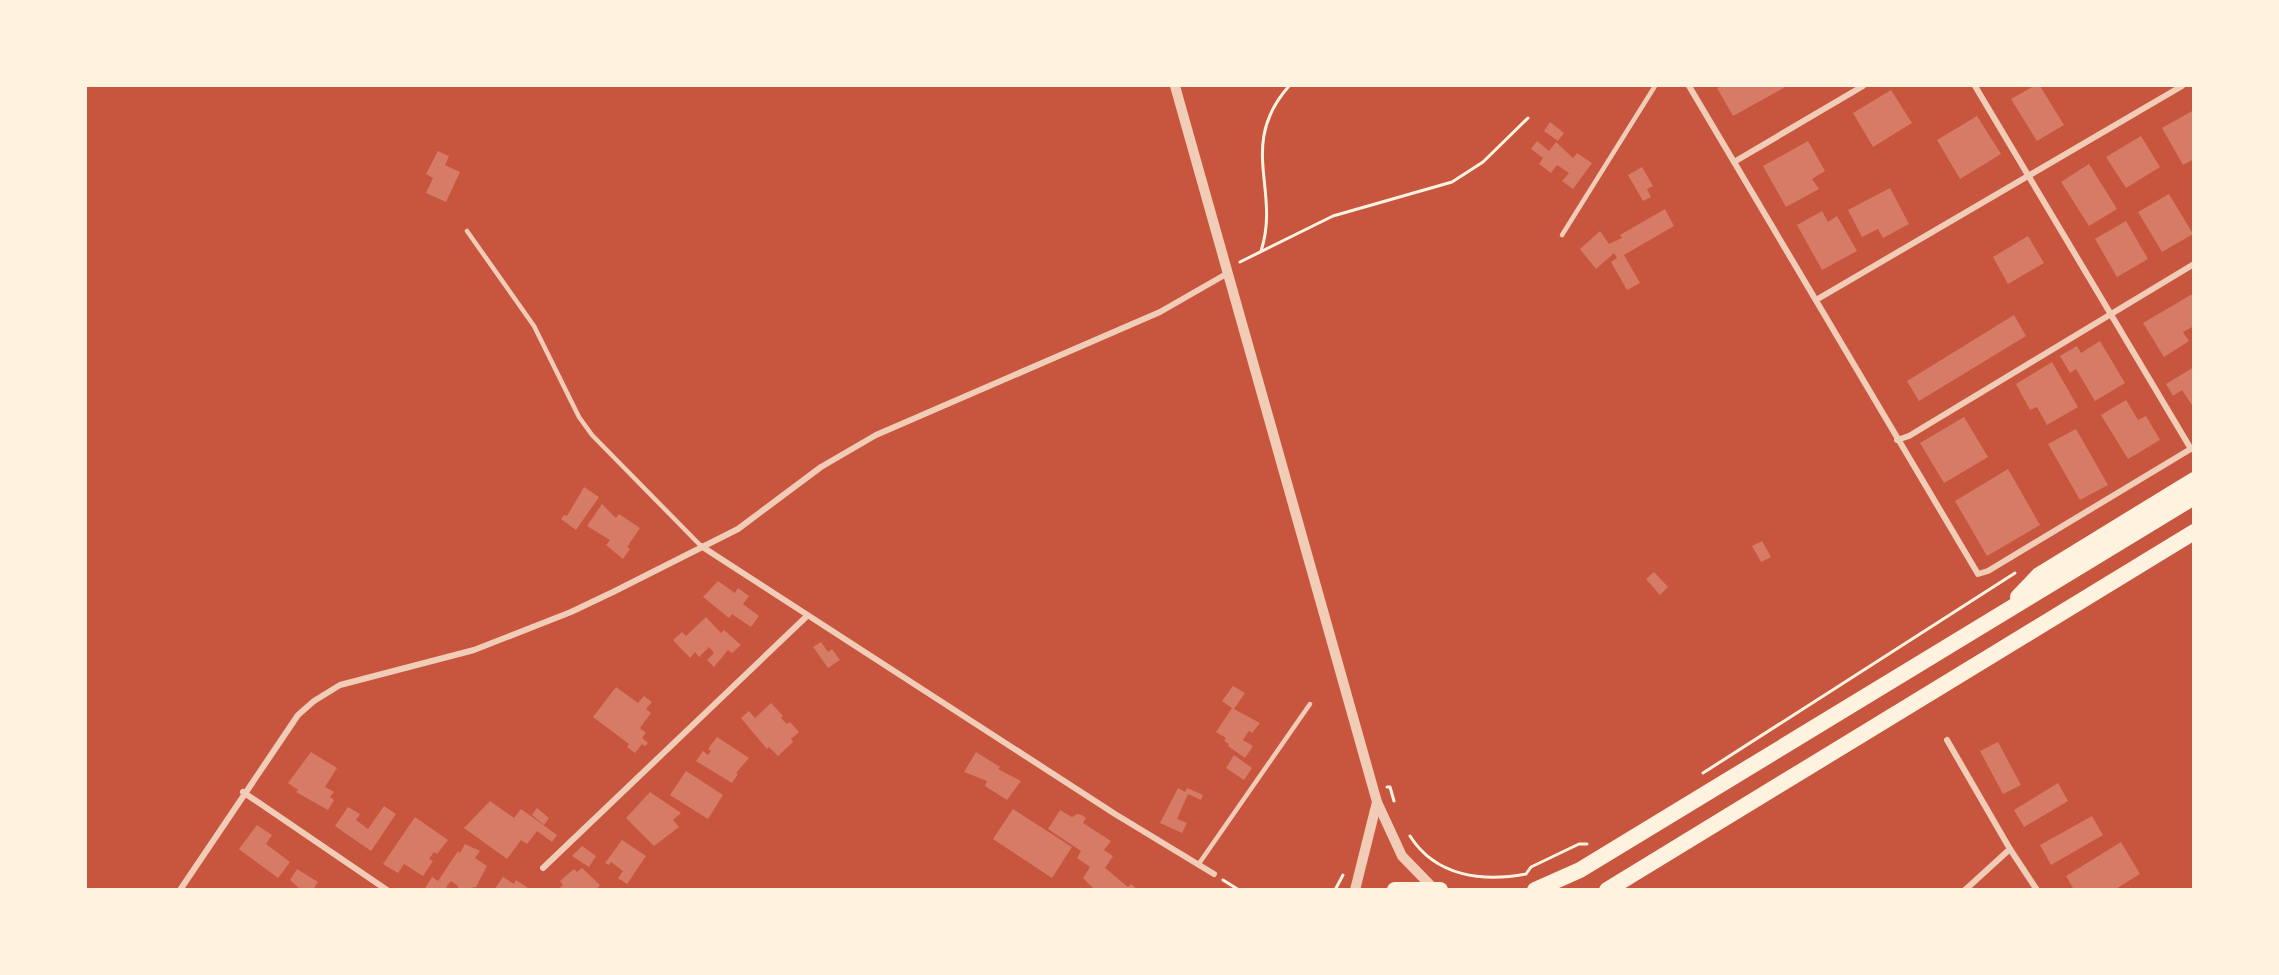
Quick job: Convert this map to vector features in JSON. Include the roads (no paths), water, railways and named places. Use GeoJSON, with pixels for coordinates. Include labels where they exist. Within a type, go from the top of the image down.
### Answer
{"type":"FeatureCollection","features":[{"type":"Feature","properties":{"kind":"highway"},"geometry":{"type":"LineString","coordinates":[[2004,612],[2039,575],[2193,480]]}},
{"type":"Feature","properties":{"kind":"highway"},"geometry":{"type":"LineString","coordinates":[[1535,890],[1580,870],[2193,497]]}},
{"type":"Feature","properties":{"kind":"highway"},"geometry":{"type":"LineString","coordinates":[[1607,890],[2193,532]]}},
{"type":"Feature","properties":{"kind":"highway"},"geometry":{"type":"LineString","coordinates":[[1395,890],[1437,889]]}},
{"type":"Feature","properties":{"kind":"street"},"geometry":{"type":"LineString","coordinates":[[1175,86],[1377,802],[1402,856],[1437,889]]}},
{"type":"Feature","properties":{"kind":"street"},"geometry":{"type":"LineString","coordinates":[[1689,86],[1978,574],[2192,448],[1975,86]]}},
{"type":"Feature","properties":{"kind":"street"},"geometry":{"type":"LineString","coordinates":[[1734,162],[1863,86]]}},
{"type":"Feature","properties":{"kind":"street"},"geometry":{"type":"LineString","coordinates":[[1816,300],[2182,86]]}},
{"type":"Feature","properties":{"kind":"street"},"geometry":{"type":"LineString","coordinates":[[1897,440],[1910,436],[2193,264]]}},
{"type":"Feature","properties":{"kind":"street"},"geometry":{"type":"LineString","coordinates":[[180,890],[243,792],[297,715],[340,685],[474,650],[526,631],[613,592],[738,529],[821,467],[876,435],[1160,312],[1228,273]]}},
{"type":"Feature","properties":{"kind":"street"},"geometry":{"type":"LineString","coordinates":[[701,546],[807,616],[1214,874]]}},
{"type":"Feature","properties":{"kind":"street"},"geometry":{"type":"LineString","coordinates":[[543,868],[807,616]]}},
{"type":"Feature","properties":{"kind":"street"},"geometry":{"type":"LineString","coordinates":[[1947,740],[2010,849],[2037,890]]}},
{"type":"Feature","properties":{"kind":"street"},"geometry":{"type":"LineString","coordinates":[[243,792],[383,888]]}},
{"type":"Feature","properties":{"kind":"street"},"geometry":{"type":"LineString","coordinates":[[1355,890],[1377,802]]}},
{"type":"Feature","properties":{"kind":"street"},"geometry":{"type":"LineString","coordinates":[[1965,890],[2010,849]]}},
{"type":"Feature","properties":{"kind":"lane"},"geometry":{"type":"LineString","coordinates":[[1562,235],[1655,86]]}},
{"type":"Feature","properties":{"kind":"lane"},"geometry":{"type":"LineString","coordinates":[[467,231],[534,326],[579,417],[592,435],[701,546]]}},
{"type":"Feature","properties":{"kind":"lane"},"geometry":{"type":"LineString","coordinates":[[1198,865],[1310,705]]}}]}
